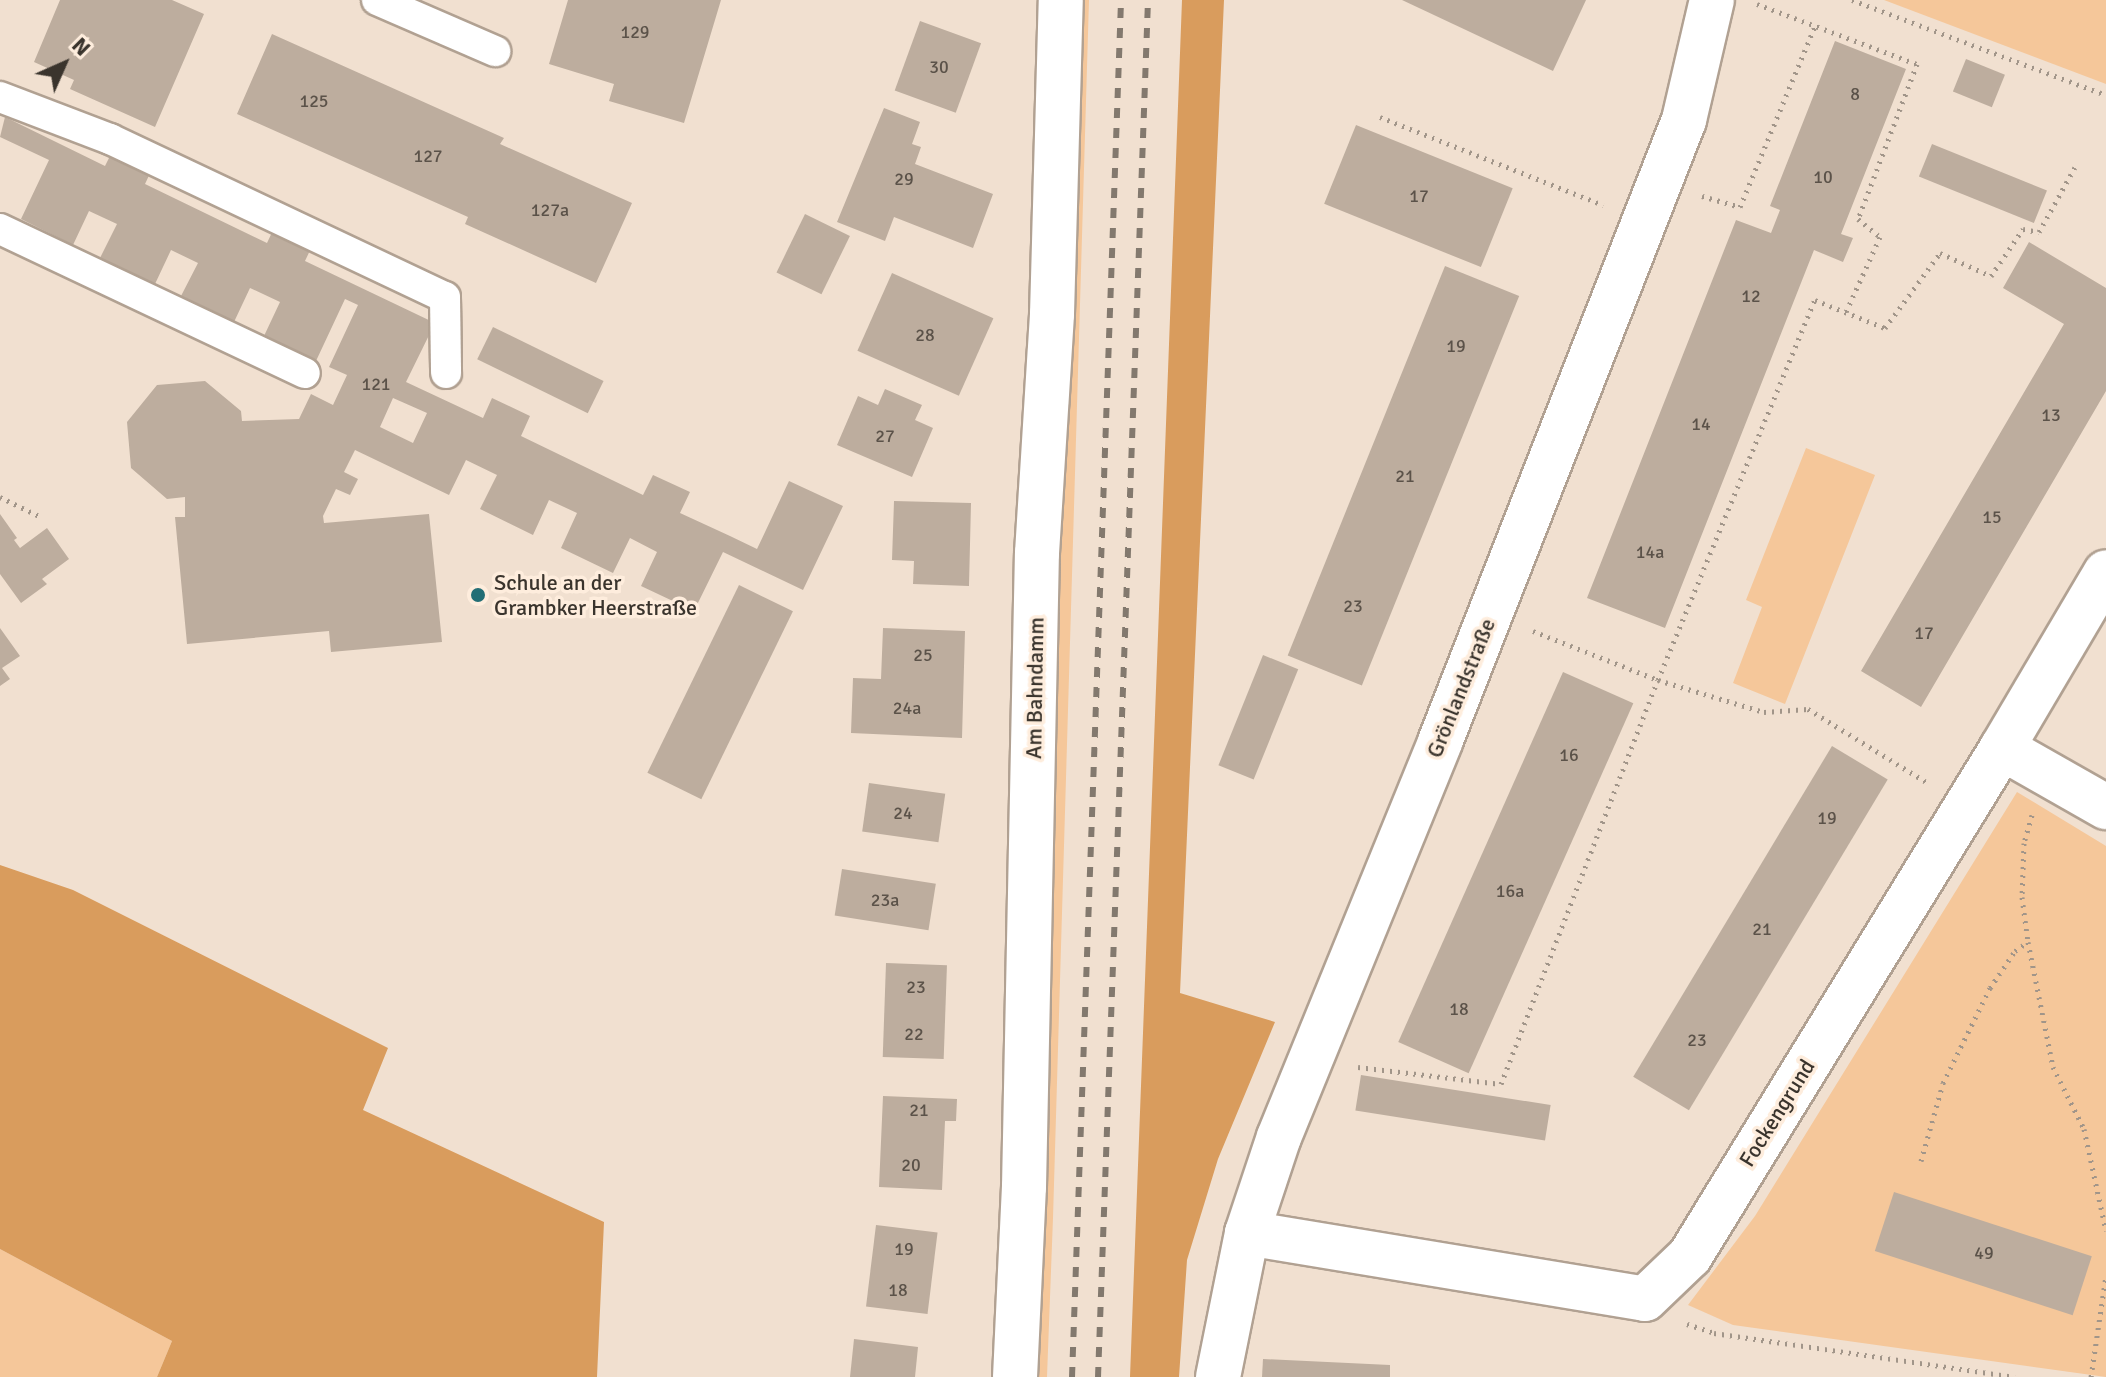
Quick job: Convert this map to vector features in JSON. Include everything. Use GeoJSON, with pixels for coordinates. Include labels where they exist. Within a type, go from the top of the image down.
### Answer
{"type":"FeatureCollection","features":[{"type":"Feature","properties":{"kind":"street","name":"Am Bahndamm"},"geometry":{"type":"LineString","coordinates":[[1015,1377],[1024,1187],[1037,553],[1052,314],[1061,0]]}},
{"type":"Feature","properties":{"kind":"street","name":"Grönlandstraße"},"geometry":{"type":"LineString","coordinates":[[1218,1377],[1247,1233],[1279,1137],[1491,614],[1684,120],[1712,0]]}},
{"type":"Feature","properties":{"kind":"street","name":"Fockengrund"},"geometry":{"type":"LineString","coordinates":[[1645,1299],[1690,1256],[1967,806],[2106,572]]}},
{"type":"Feature","properties":{"kind":"street"},"geometry":{"type":"LineString","coordinates":[[2002,748],[2106,807]]}},
{"type":"Feature","properties":{"kind":"street"},"geometry":{"type":"LineString","coordinates":[[1247,1233],[1645,1299]]}},
{"type":"Feature","properties":{"kind":"lane"},"geometry":{"type":"LineString","coordinates":[[377,0],[495,51]]}},
{"type":"Feature","properties":{"kind":"lane"},"geometry":{"type":"LineString","coordinates":[[0,97],[110,139],[445,297],[446,373]]}},
{"type":"Feature","properties":{"kind":"lane"},"geometry":{"type":"LineString","coordinates":[[0,229],[305,373]]}},
{"type":"Feature","properties":{"kind":"path"},"geometry":{"type":"LineString","coordinates":[[1747,0],[1917,64],[1858,219],[1880,237],[1846,312]]}},
{"type":"Feature","properties":{"kind":"path"},"geometry":{"type":"LineString","coordinates":[[1852,0],[2106,95]]}},
{"type":"Feature","properties":{"kind":"path"},"geometry":{"type":"LineString","coordinates":[[1380,117],[1652,202],[1740,207],[1815,26]]}},
{"type":"Feature","properties":{"kind":"path"},"geometry":{"type":"LineString","coordinates":[[1309,1061],[1501,1084],[1658,680],[1815,300],[1885,328],[1940,253],[1991,276],[2023,229],[2039,232],[2075,167]]}},
{"type":"Feature","properties":{"kind":"path"},"geometry":{"type":"LineString","coordinates":[[0,497],[39,516]]}},
{"type":"Feature","properties":{"kind":"path"},"geometry":{"type":"LineString","coordinates":[[1491,614],[1658,680],[1764,712],[1808,709],[1967,806]]}},
{"type":"Feature","properties":{"kind":"path"},"geometry":{"type":"LineString","coordinates":[[2044,772],[2024,843],[2022,897],[2028,942],[2053,1067],[2084,1129],[2106,1231]]}},
{"type":"Feature","properties":{"kind":"path"},"geometry":{"type":"LineString","coordinates":[[1921,1161],[1943,1083],[1990,988],[2015,951],[2028,942]]}},
{"type":"Feature","properties":{"kind":"path"},"geometry":{"type":"LineString","coordinates":[[2091,1377],[2106,1275]]}},
{"type":"Feature","properties":{"kind":"path"},"geometry":{"type":"LineString","coordinates":[[1645,1299],[1676,1320],[1714,1333],[2015,1377]]}},
{"type":"Feature","properties":{"kind":"shaded area"},"geometry":{"type":"Polygon","coordinates":[[[1076,0],[1089,0],[1053,1218],[1047,1377],[1034,1377],[1042,1219],[1076,0]]]}},
{"type":"Feature","properties":{"kind":"shaded area"},"geometry":{"type":"Polygon","coordinates":[[[1182,0],[1224,0],[1180,993],[1275,1022],[1218,1159],[1187,1260],[1179,1377],[1130,1377],[1182,0]]]}},
{"type":"Feature","properties":{"kind":"shaded area"},"geometry":{"type":"Polygon","coordinates":[[[1884,0],[2106,0],[2106,84],[1884,0]]]}},
{"type":"Feature","properties":{"kind":"shaded area"},"geometry":{"type":"Polygon","coordinates":[[[1806,448],[1875,475],[1785,704],[1733,683],[1762,607],[1746,600],[1806,448]]]}},
{"type":"Feature","properties":{"kind":"shaded area"},"geometry":{"type":"Polygon","coordinates":[[[2017,792],[2106,846],[2106,1377],[1733,1325],[1688,1305],[1755,1216],[2017,792]]]}},
{"type":"Feature","properties":{"kind":"shaded area"},"geometry":{"type":"Polygon","coordinates":[[[0,865],[73,890],[388,1048],[363,1110],[604,1222],[597,1377],[157,1377],[172,1341],[0,1249],[0,865]]]}},
{"type":"Feature","properties":{"kind":"shaded area"},"geometry":{"type":"Polygon","coordinates":[[[0,1249],[172,1341],[157,1377],[0,1377],[0,1249]]]}},
{"type":"Feature","properties":{"kind":"building"},"geometry":{"type":"Polygon","coordinates":[[[60,0],[172,0],[204,14],[155,127],[70,89],[74,80],[34,62],[60,0]]]}},
{"type":"Feature","properties":{"kind":"building"},"geometry":{"type":"Polygon","coordinates":[[[568,0],[721,0],[684,123],[609,101],[614,84],[549,64],[568,0]]]}},
{"type":"Feature","properties":{"kind":"building"},"geometry":{"type":"Polygon","coordinates":[[[1402,0],[1586,0],[1553,71],[1402,0]]]}},
{"type":"Feature","properties":{"kind":"building"},"geometry":{"type":"Polygon","coordinates":[[[920,21],[981,43],[956,113],[895,91],[920,21]]]}},
{"type":"Feature","properties":{"kind":"building"},"geometry":{"type":"Polygon","coordinates":[[[272,34],[504,138],[500,144],[632,203],[596,283],[465,224],[468,217],[237,114],[272,34]]]}},
{"type":"Feature","properties":{"kind":"building"},"geometry":{"type":"Polygon","coordinates":[[[1835,41],[1906,69],[1841,234],[1853,238],[1843,262],[1814,250],[1665,628],[1587,598],[1736,220],[1771,233],[1780,210],[1770,206],[1835,41]]]}},
{"type":"Feature","properties":{"kind":"building"},"geometry":{"type":"Polygon","coordinates":[[[1966,59],[2005,75],[1992,107],[1953,91],[1966,59]]]}},
{"type":"Feature","properties":{"kind":"building"},"geometry":{"type":"Polygon","coordinates":[[[884,108],[920,122],[912,144],[921,147],[915,164],[993,194],[973,248],[894,217],[885,241],[837,222],[884,108]]]}},
{"type":"Feature","properties":{"kind":"building"},"geometry":{"type":"Polygon","coordinates":[[[5,117],[105,166],[114,148],[153,167],[145,184],[267,243],[275,226],[313,244],[305,261],[435,323],[406,382],[483,418],[492,398],[530,416],[521,436],[643,495],[653,475],[690,492],[680,513],[757,549],[789,481],[843,506],[803,590],[723,552],[694,611],[641,586],[657,552],[630,538],[613,573],[561,548],[577,513],[549,500],[533,535],[480,509],[497,475],[466,460],[449,495],[355,450],[344,472],[358,479],[350,495],[336,489],[323,516],[324,523],[429,514],[442,642],[331,652],[329,631],[187,644],[175,517],[185,517],[185,497],[167,499],[131,468],[127,422],[157,385],[205,381],[241,411],[242,421],[299,419],[311,394],[333,405],[347,375],[329,367],[358,305],[345,299],[316,361],[264,336],[280,302],[250,288],[234,322],[181,296],[198,263],[171,250],[155,284],[100,258],[117,224],[89,211],[73,245],[21,219],[49,160],[0,137],[5,117]],[[393,398],[380,427],[413,443],[427,413],[393,398]]]}},
{"type":"Feature","properties":{"kind":"building"},"geometry":{"type":"Polygon","coordinates":[[[1356,125],[1513,188],[1481,267],[1324,204],[1356,125]]]}},
{"type":"Feature","properties":{"kind":"building"},"geometry":{"type":"Polygon","coordinates":[[[1932,144],[2047,190],[2034,223],[1919,176],[1932,144]]]}},
{"type":"Feature","properties":{"kind":"building"},"geometry":{"type":"Polygon","coordinates":[[[805,214],[850,236],[821,294],[777,272],[805,214]]]}},
{"type":"Feature","properties":{"kind":"building"},"geometry":{"type":"Polygon","coordinates":[[[2029,242],[2106,288],[2106,391],[1921,707],[1861,671],[2064,324],[2003,288],[2029,242]]]}},
{"type":"Feature","properties":{"kind":"building"},"geometry":{"type":"Polygon","coordinates":[[[1445,266],[1519,296],[1362,685],[1288,655],[1445,266]]]}},
{"type":"Feature","properties":{"kind":"building"},"geometry":{"type":"Polygon","coordinates":[[[892,273],[993,318],[959,396],[857,351],[892,273]]]}},
{"type":"Feature","properties":{"kind":"building"},"geometry":{"type":"Polygon","coordinates":[[[493,327],[604,381],[588,413],[477,359],[493,327]]]}},
{"type":"Feature","properties":{"kind":"building"},"geometry":{"type":"Polygon","coordinates":[[[885,389],[922,405],[915,420],[933,428],[912,477],[837,445],[858,396],[878,405],[885,389]]]}},
{"type":"Feature","properties":{"kind":"building"},"geometry":{"type":"Polygon","coordinates":[[[894,501],[971,503],[969,586],[913,584],[914,561],[892,560],[894,501]]]}},
{"type":"Feature","properties":{"kind":"building"},"geometry":{"type":"Polygon","coordinates":[[[0,514],[17,538],[14,540],[20,548],[47,528],[69,559],[42,579],[47,584],[21,603],[0,574],[0,514]]]}},
{"type":"Feature","properties":{"kind":"building"},"geometry":{"type":"Polygon","coordinates":[[[739,585],[793,611],[701,799],[647,773],[739,585]]]}},
{"type":"Feature","properties":{"kind":"building"},"geometry":{"type":"Polygon","coordinates":[[[0,628],[20,656],[2,668],[10,679],[0,686],[0,628]]]}},
{"type":"Feature","properties":{"kind":"building"},"geometry":{"type":"Polygon","coordinates":[[[883,628],[965,631],[962,738],[851,733],[853,678],[881,679],[883,628]]]}},
{"type":"Feature","properties":{"kind":"building"},"geometry":{"type":"Polygon","coordinates":[[[1263,655],[1298,669],[1254,780],[1218,765],[1263,655]]]}},
{"type":"Feature","properties":{"kind":"building"},"geometry":{"type":"Polygon","coordinates":[[[1563,672],[1633,703],[1469,1073],[1398,1042],[1563,672]]]}},
{"type":"Feature","properties":{"kind":"building"},"geometry":{"type":"Polygon","coordinates":[[[1832,746],[1888,779],[1689,1110],[1633,1077],[1832,746]]]}},
{"type":"Feature","properties":{"kind":"building"},"geometry":{"type":"Polygon","coordinates":[[[869,783],[945,794],[938,842],[862,832],[869,783]]]}},
{"type":"Feature","properties":{"kind":"building"},"geometry":{"type":"Polygon","coordinates":[[[842,869],[936,884],[928,930],[835,915],[842,869]]]}},
{"type":"Feature","properties":{"kind":"building"},"geometry":{"type":"Polygon","coordinates":[[[886,963],[947,965],[944,1059],[883,1057],[886,963]]]}},
{"type":"Feature","properties":{"kind":"building"},"geometry":{"type":"Polygon","coordinates":[[[1361,1075],[1551,1105],[1545,1141],[1355,1111],[1361,1075]]]}},
{"type":"Feature","properties":{"kind":"building"},"geometry":{"type":"Polygon","coordinates":[[[883,1096],[957,1099],[956,1121],[945,1121],[942,1190],[879,1187],[883,1096]]]}},
{"type":"Feature","properties":{"kind":"building"},"geometry":{"type":"Polygon","coordinates":[[[1894,1192],[2092,1256],[2073,1315],[1875,1251],[1894,1192]]]}},
{"type":"Feature","properties":{"kind":"building"},"geometry":{"type":"Polygon","coordinates":[[[876,1225],[938,1233],[928,1314],[866,1306],[876,1225]]]}},
{"type":"Feature","properties":{"kind":"building"},"geometry":{"type":"Polygon","coordinates":[[[854,1339],[918,1347],[915,1377],[850,1377],[854,1339]]]}},
{"type":"Feature","properties":{"kind":"building"},"geometry":{"type":"Polygon","coordinates":[[[1263,1359],[1390,1365],[1390,1377],[1262,1377],[1263,1359]]]}},
{"type":"Feature","properties":{"kind":"railway"},"geometry":{"type":"LineString","coordinates":[[1072,1377],[1121,0]]}},
{"type":"Feature","properties":{"kind":"railway"},"geometry":{"type":"LineString","coordinates":[[1098,1377],[1148,0]]}},
{"type":"Feature","properties":{"kind":"place","name":"Schule an der Grambker Heerstraße"},"geometry":{"type":"Point","coordinates":[478,595]}}]}
